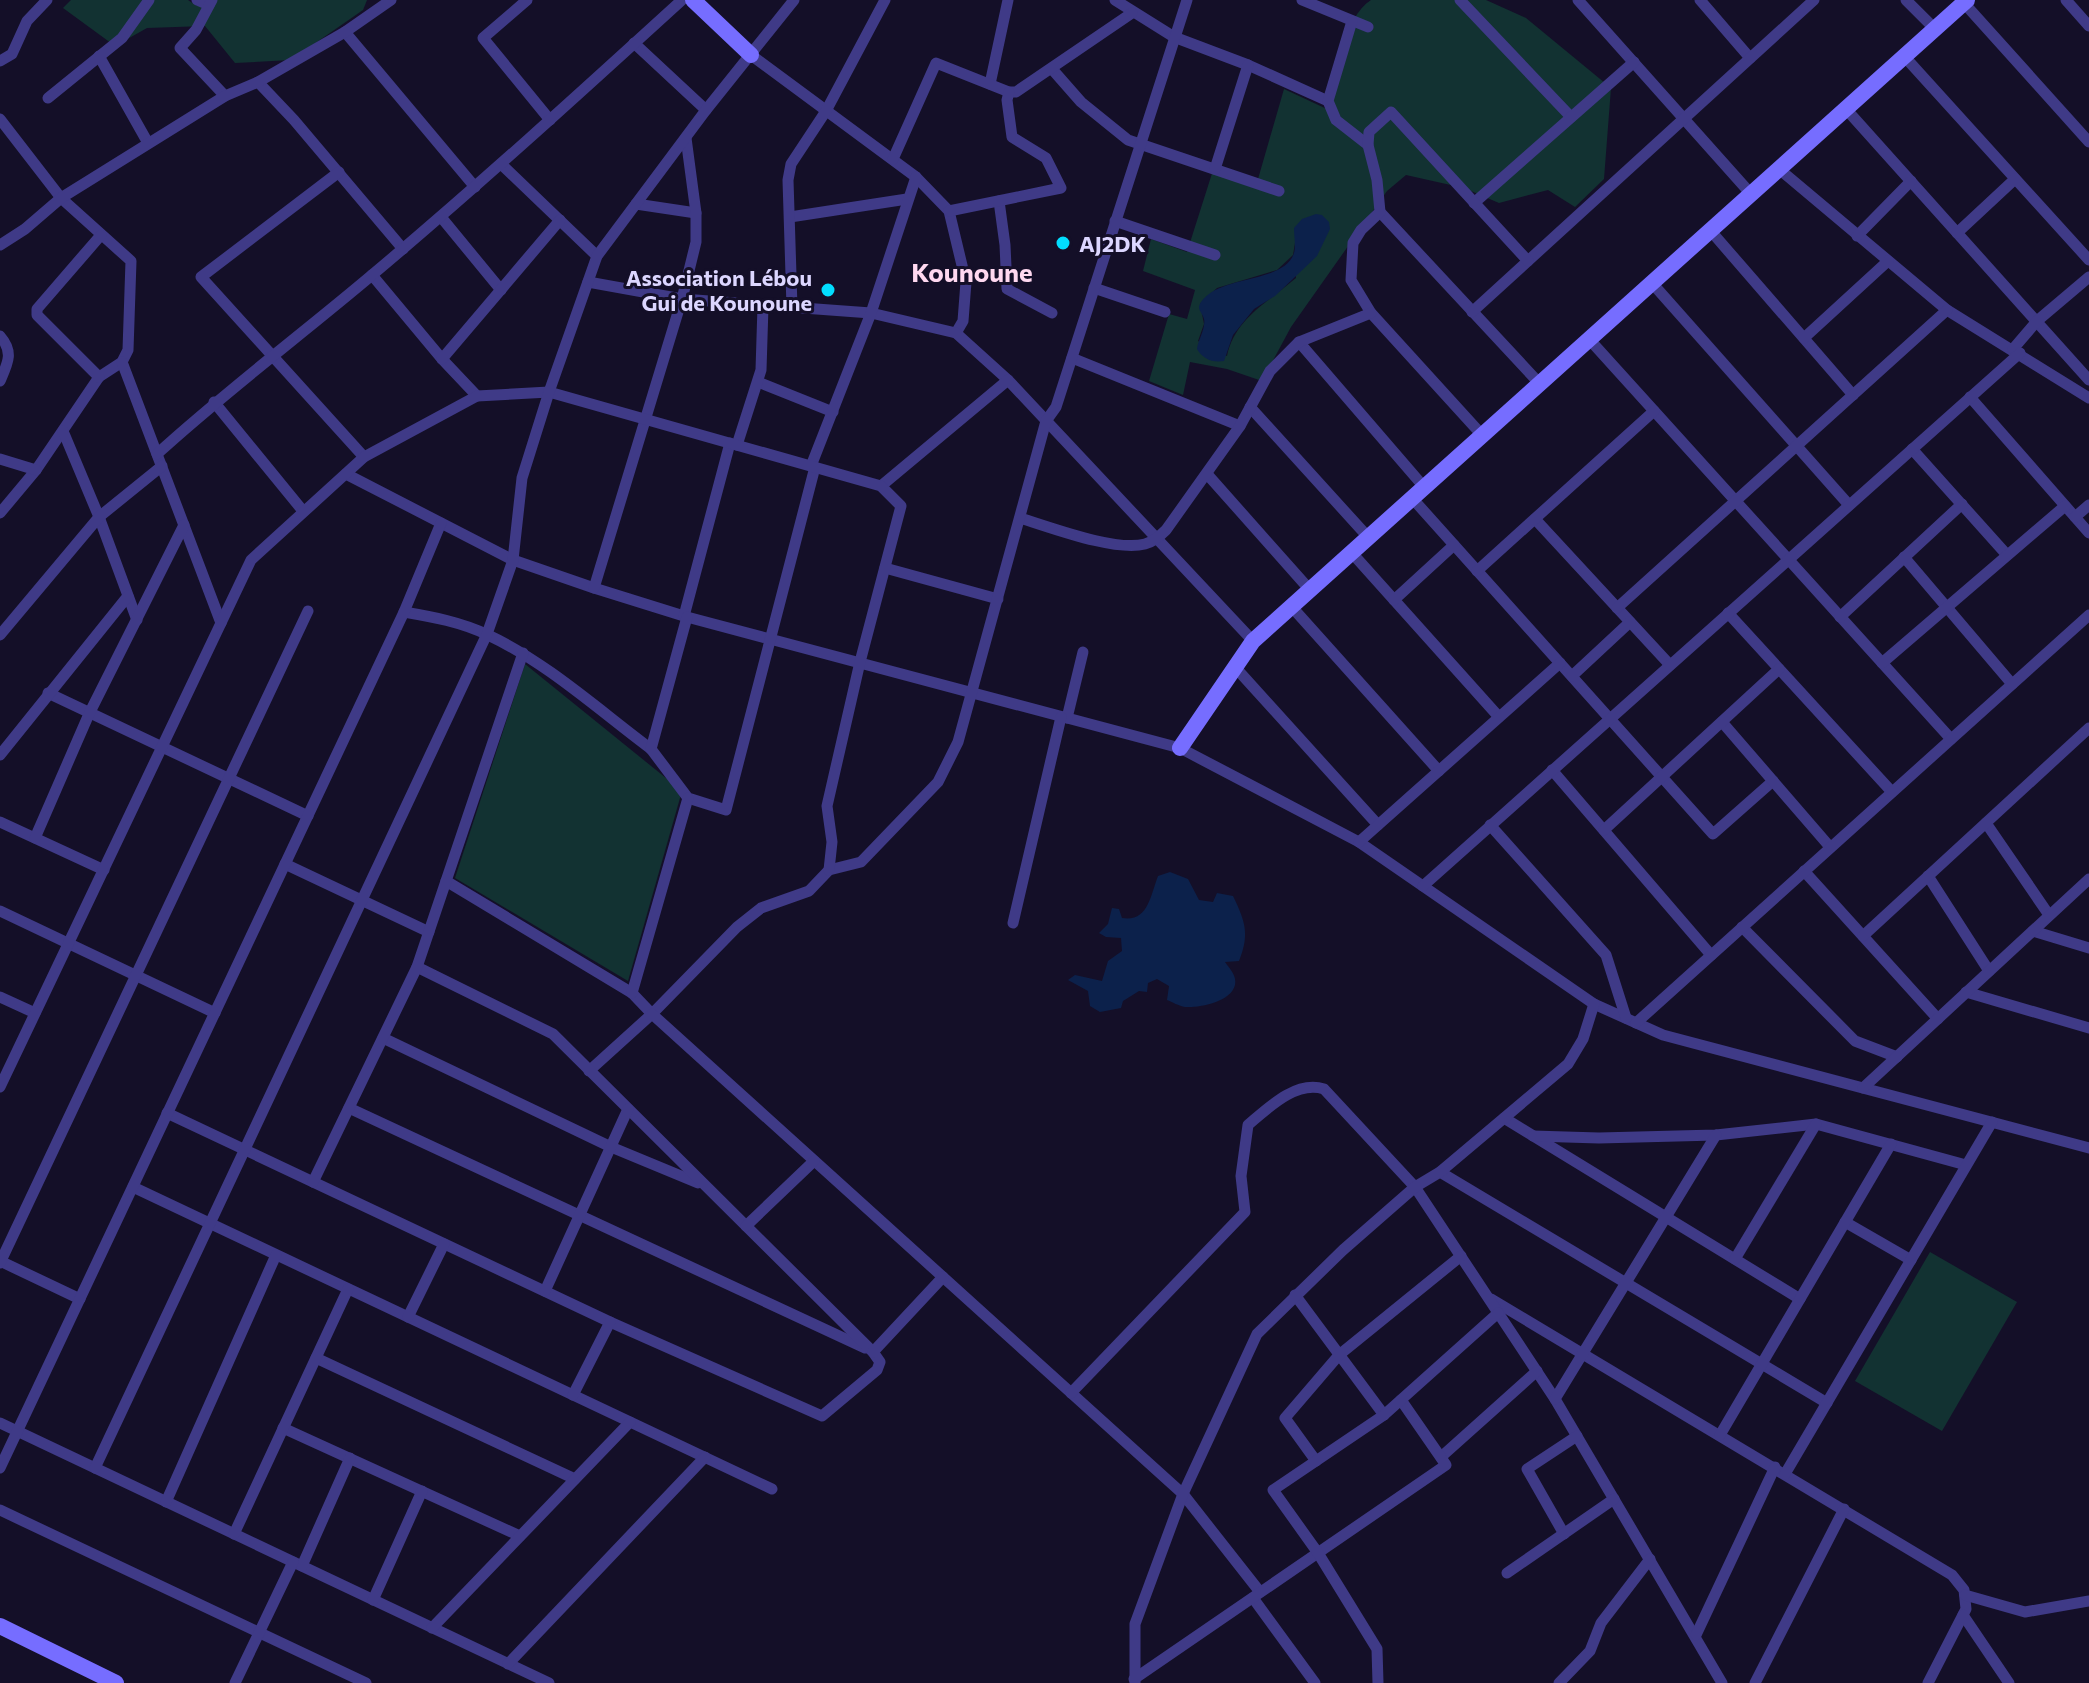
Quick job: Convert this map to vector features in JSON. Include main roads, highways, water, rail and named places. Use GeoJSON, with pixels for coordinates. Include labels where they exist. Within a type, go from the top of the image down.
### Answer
{"type":"FeatureCollection","features":[{"type":"Feature","properties":{"kind":"water"},"geometry":{"type":"Polygon","coordinates":[[[1316,214],[1329,222],[1330,229],[1317,256],[1275,296],[1254,309],[1233,335],[1224,361],[1205,358],[1197,349],[1204,323],[1199,309],[1201,302],[1222,287],[1265,275],[1288,263],[1295,250],[1294,228],[1302,219],[1316,214]]]}},
{"type":"Feature","properties":{"kind":"water"},"geometry":{"type":"Polygon","coordinates":[[[1170,872],[1188,879],[1199,900],[1213,902],[1217,893],[1233,896],[1243,920],[1245,935],[1239,961],[1225,962],[1235,979],[1232,991],[1214,1003],[1185,1007],[1167,1000],[1169,986],[1157,979],[1148,983],[1147,992],[1139,991],[1123,1001],[1121,1008],[1100,1012],[1090,1006],[1088,991],[1068,980],[1075,975],[1102,981],[1108,961],[1122,951],[1121,938],[1099,933],[1108,924],[1112,908],[1119,909],[1122,918],[1137,916],[1147,906],[1158,876],[1170,872]]]}},
{"type":"Feature","properties":{"kind":"place","name":"AJ2DK"},"geometry":{"type":"Point","coordinates":[1063,243]}},
{"type":"Feature","properties":{"kind":"place","name":"Association Lébou Gui de Kounoune"},"geometry":{"type":"Point","coordinates":[828,290]}},
{"type":"Feature","properties":{"kind":"district","name":"Kounoune"},"geometry":{"type":"Point","coordinates":[972,271]}}]}
